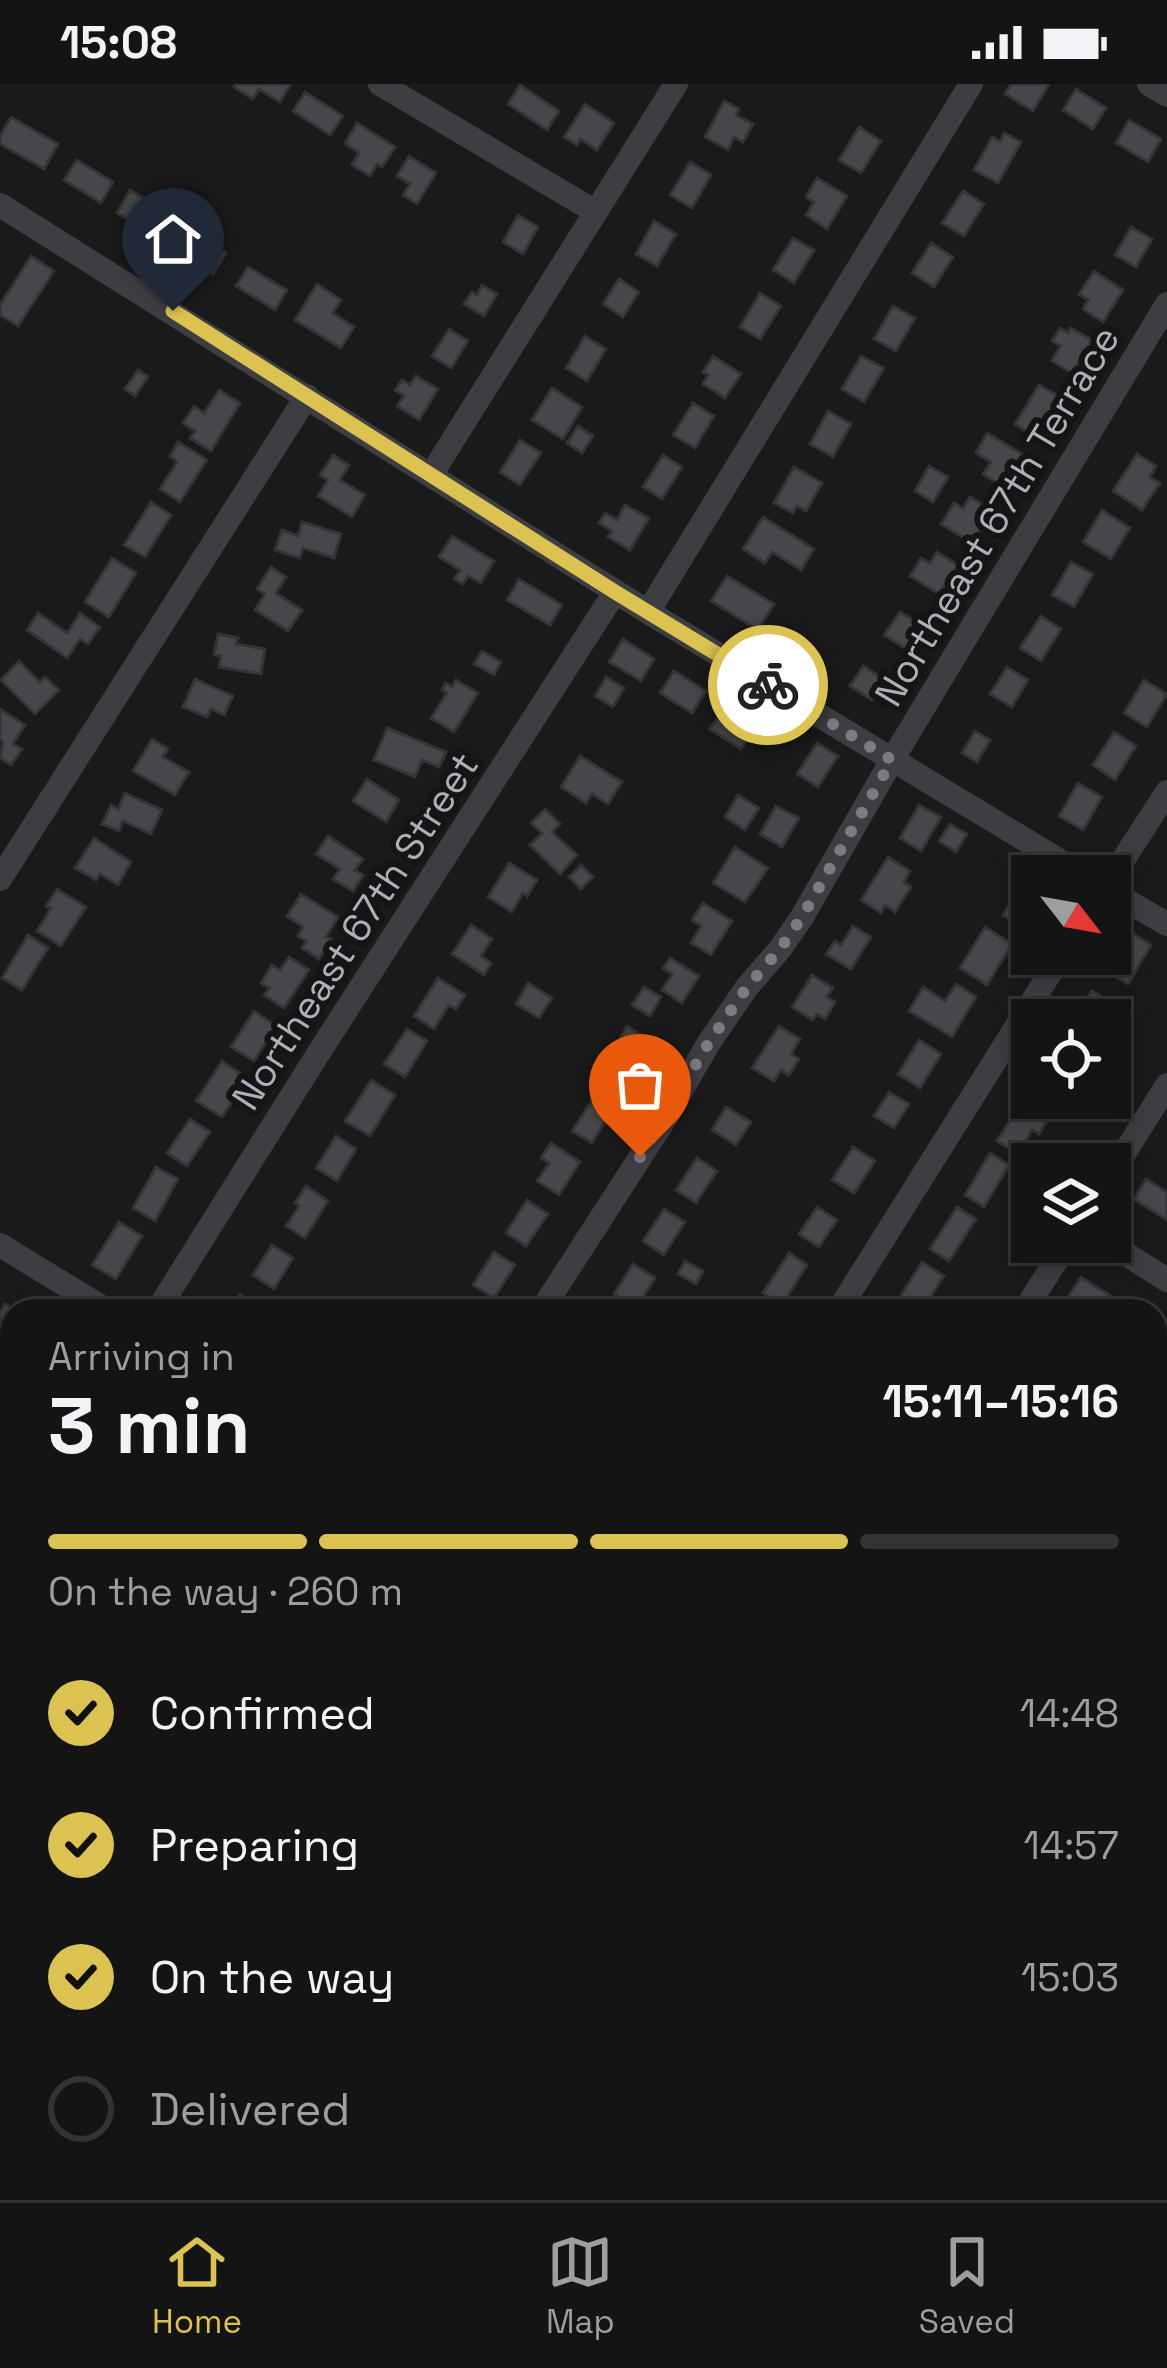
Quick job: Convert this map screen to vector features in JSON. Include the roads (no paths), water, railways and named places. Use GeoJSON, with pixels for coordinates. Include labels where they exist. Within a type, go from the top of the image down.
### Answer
{"type":"FeatureCollection","features":[{"type":"Feature","properties":{"kind":"street"},"geometry":{"type":"LineString","coordinates":[[380,84],[596,212]]}},
{"type":"Feature","properties":{"kind":"street"},"geometry":{"type":"LineString","coordinates":[[431,475],[676,84]]}},
{"type":"Feature","properties":{"kind":"street"},"geometry":{"type":"LineString","coordinates":[[648,612],[970,84]]}},
{"type":"Feature","properties":{"kind":"street"},"geometry":{"type":"LineString","coordinates":[[1149,84],[1167,95]]}},
{"type":"Feature","properties":{"kind":"street"},"geometry":{"type":"LineString","coordinates":[[0,205],[615,592],[1049,855]]}},
{"type":"Feature","properties":{"kind":"street","name":"Northeast 67th Terrace"},"geometry":{"type":"LineString","coordinates":[[549,1299],[708,1044],[802,917],[1167,304]]}},
{"type":"Feature","properties":{"kind":"street"},"geometry":{"type":"LineString","coordinates":[[0,879],[307,396]]}},
{"type":"Feature","properties":{"kind":"street","name":"Northeast 67th Street"},"geometry":{"type":"LineString","coordinates":[[165,1299],[615,592]]}},
{"type":"Feature","properties":{"kind":"street"},"geometry":{"type":"LineString","coordinates":[[1126,855],[1167,791]]}},
{"type":"Feature","properties":{"kind":"street"},"geometry":{"type":"LineString","coordinates":[[1131,903],[1167,924]]}},
{"type":"Feature","properties":{"kind":"street"},"geometry":{"type":"LineString","coordinates":[[846,1299],[1049,975]]}},
{"type":"Feature","properties":{"kind":"street"},"geometry":{"type":"LineString","coordinates":[[1131,1143],[1167,1085]]}},
{"type":"Feature","properties":{"kind":"street"},"geometry":{"type":"LineString","coordinates":[[0,1245],[88,1299]]}},
{"type":"Feature","properties":{"kind":"street"},"geometry":{"type":"LineString","coordinates":[[1131,1257],[1167,1280]]}},
{"type":"Feature","properties":{"kind":"street"},"geometry":{"type":"LineString","coordinates":[[1032,1299],[1055,1263]]}}]}
